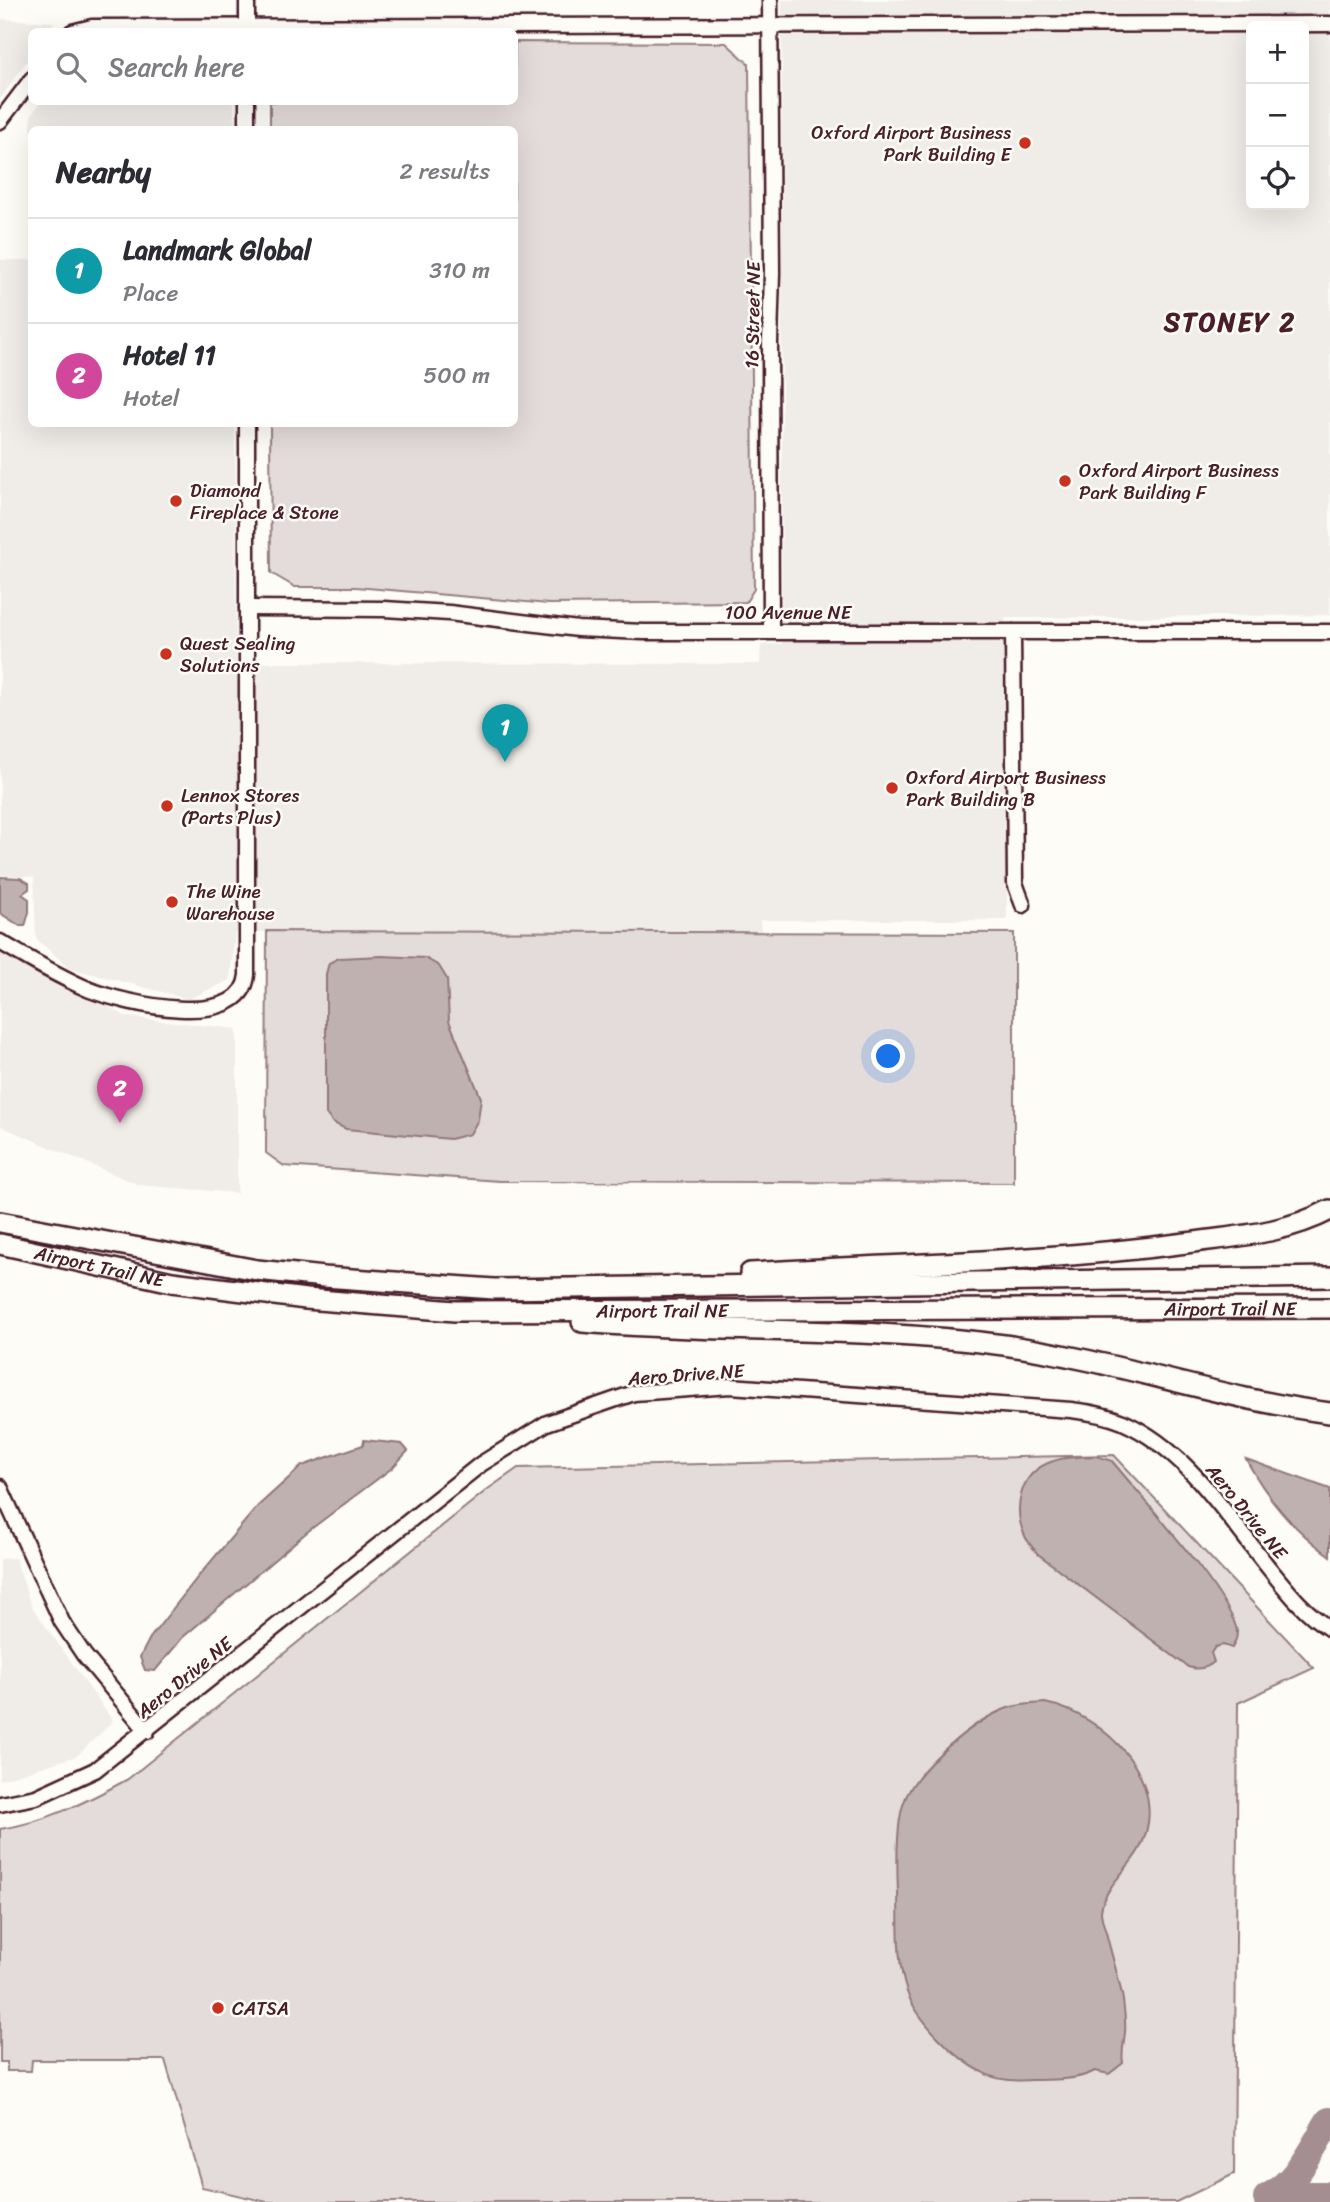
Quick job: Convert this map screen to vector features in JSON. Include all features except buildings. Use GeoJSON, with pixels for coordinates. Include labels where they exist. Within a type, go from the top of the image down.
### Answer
{"type":"FeatureCollection","features":[{"type":"Feature","properties":{"kind":"highway"},"geometry":{"type":"LineString","coordinates":[[0,1209],[257,1270]]}},
{"type":"Feature","properties":{"kind":"highway"},"geometry":{"type":"LineString","coordinates":[[494,1289],[1100,1252],[1271,1231],[1306,1223],[1330,1210]]}},
{"type":"Feature","properties":{"kind":"highway","name":"Airport Trail NE"},"geometry":{"type":"LineString","coordinates":[[0,1222],[257,1270],[494,1289],[1330,1277]]}},
{"type":"Feature","properties":{"kind":"highway","name":"Airport Trail NE"},"geometry":{"type":"LineString","coordinates":[[0,1244],[172,1282],[333,1301],[455,1311],[1330,1308]]}},
{"type":"Feature","properties":{"kind":"highway"},"geometry":{"type":"LineString","coordinates":[[0,1254],[172,1282]]}},
{"type":"Feature","properties":{"kind":"highway"},"geometry":{"type":"LineString","coordinates":[[1147,1279],[1252,1267],[1330,1264]]}},
{"type":"Feature","properties":{"kind":"highway"},"geometry":{"type":"LineString","coordinates":[[455,1311],[636,1326],[881,1335],[1003,1345],[1067,1356],[1263,1402],[1330,1413]]}},
{"type":"Feature","properties":{"kind":"street"},"geometry":{"type":"LineString","coordinates":[[247,0],[247,28]]}},
{"type":"Feature","properties":{"kind":"street","name":"16 Street NE"},"geometry":{"type":"LineString","coordinates":[[770,0],[771,631]]}},
{"type":"Feature","properties":{"kind":"street"},"geometry":{"type":"LineString","coordinates":[[378,28],[1330,24]]}},
{"type":"Feature","properties":{"kind":"street"},"geometry":{"type":"LineString","coordinates":[[88,28],[170,28]]}},
{"type":"Feature","properties":{"kind":"street"},"geometry":{"type":"LineString","coordinates":[[0,121],[28,84]]}},
{"type":"Feature","properties":{"kind":"street"},"geometry":{"type":"LineString","coordinates":[[247,105],[247,126]]}},
{"type":"Feature","properties":{"kind":"street"},"geometry":{"type":"LineString","coordinates":[[0,942],[90,990],[132,1002],[175,1009],[212,1007],[239,997],[246,983],[247,427]]}},
{"type":"Feature","properties":{"kind":"street","name":"100 Avenue NE"},"geometry":{"type":"LineString","coordinates":[[247,608],[384,609],[449,613],[578,629],[643,632],[1330,632]]}},
{"type":"Feature","properties":{"kind":"street"},"geometry":{"type":"LineString","coordinates":[[1013,632],[1015,883],[1023,905]]}},
{"type":"Feature","properties":{"kind":"street","name":"Aero Drive NE"},"geometry":{"type":"LineString","coordinates":[[0,1804],[36,1797],[95,1770],[481,1464],[547,1423],[634,1393],[730,1386],[1099,1414],[1144,1433],[1177,1459],[1205,1489],[1302,1608],[1330,1629]]}},
{"type":"Feature","properties":{"kind":"street"},"geometry":{"type":"LineString","coordinates":[[0,1487],[62,1622],[84,1654],[147,1731]]}},
{"type":"Feature","properties":{"kind":"shaded area"},"geometry":{"type":"Polygon","coordinates":[[[782,0],[1330,0],[1330,615],[1005,618],[1007,920],[760,920],[761,932],[235,932],[230,980],[189,999],[70,968],[36,939],[34,877],[0,875],[0,260],[28,260],[28,427],[235,427],[236,663],[760,664],[761,645],[782,644],[782,0]]]}},
{"type":"Feature","properties":{"kind":"shaded area"},"geometry":{"type":"Polygon","coordinates":[[[0,19],[54,22],[50,28],[28,28],[28,59],[0,99],[0,19]]]}},
{"type":"Feature","properties":{"kind":"shaded area"},"geometry":{"type":"Polygon","coordinates":[[[518,42],[726,43],[749,64],[754,589],[746,602],[549,604],[356,587],[295,587],[271,573],[270,427],[518,427],[518,126],[270,126],[270,105],[518,105],[518,42]]]}},
{"type":"Feature","properties":{"kind":"shaded area"},"geometry":{"type":"Polygon","coordinates":[[[39,105],[234,105],[234,126],[31,126],[31,115],[39,105]]]}},
{"type":"Feature","properties":{"kind":"shaded area"},"geometry":{"type":"Polygon","coordinates":[[[0,877],[20,878],[29,883],[29,889],[22,894],[29,899],[25,926],[20,926],[0,913],[0,877]]]}},
{"type":"Feature","properties":{"kind":"shaded area"},"geometry":{"type":"Polygon","coordinates":[[[267,931],[1014,933],[1014,1183],[500,1181],[284,1166],[266,1153],[267,931]]]}},
{"type":"Feature","properties":{"kind":"shaded area"},"geometry":{"type":"Polygon","coordinates":[[[0,947],[127,1017],[237,1029],[237,1193],[139,1185],[0,1126],[0,947]]]}},
{"type":"Feature","properties":{"kind":"shaded area"},"geometry":{"type":"Polygon","coordinates":[[[339,958],[425,958],[439,966],[447,979],[449,1021],[481,1098],[478,1120],[470,1134],[450,1139],[346,1129],[333,1123],[326,1114],[326,974],[329,963],[339,958]]]}},
{"type":"Feature","properties":{"kind":"shaded area"},"geometry":{"type":"Polygon","coordinates":[[[364,1440],[402,1444],[408,1451],[392,1468],[307,1532],[182,1638],[155,1671],[145,1670],[140,1657],[150,1638],[258,1506],[302,1466],[363,1445],[364,1440]]]}},
{"type":"Feature","properties":{"kind":"shaded area"},"geometry":{"type":"Polygon","coordinates":[[[1114,1455],[1314,1668],[1238,1703],[1234,2174],[1176,2202],[267,2202],[202,2187],[165,2060],[32,2060],[31,2071],[7,2071],[7,2062],[0,2062],[0,1829],[51,1816],[128,1779],[488,1489],[518,1468],[1114,1455]]]}},
{"type":"Feature","properties":{"kind":"shaded area"},"geometry":{"type":"Polygon","coordinates":[[[1096,1456],[1112,1461],[1203,1572],[1232,1616],[1237,1632],[1234,1644],[1232,1648],[1223,1645],[1215,1647],[1211,1653],[1214,1662],[1208,1666],[1199,1669],[1188,1667],[1038,1554],[1026,1539],[1021,1526],[1019,1505],[1024,1485],[1030,1477],[1052,1461],[1096,1456]]]}},
{"type":"Feature","properties":{"kind":"shaded area"},"geometry":{"type":"Polygon","coordinates":[[[1246,1459],[1330,1489],[1330,1556],[1305,1536],[1282,1512],[1246,1459]]]}},
{"type":"Feature","properties":{"kind":"shaded area"},"geometry":{"type":"Polygon","coordinates":[[[15,1558],[32,1607],[113,1721],[77,1756],[0,1780],[0,1559],[15,1558]]]}},
{"type":"Feature","properties":{"kind":"shaded area"},"geometry":{"type":"Polygon","coordinates":[[[1045,1703],[1068,1710],[1090,1722],[1111,1737],[1128,1756],[1141,1777],[1148,1800],[1148,1824],[1140,1848],[1107,1894],[1101,1911],[1123,2000],[1123,2063],[1109,2074],[1095,2071],[1065,2079],[1007,2080],[982,2072],[960,2058],[928,2026],[907,1992],[901,1968],[899,1942],[898,1834],[901,1811],[911,1789],[933,1760],[948,1746],[980,1723],[1008,1708],[1045,1703]]]}},
{"type":"Feature","properties":{"kind":"taxiway"},"geometry":{"type":"LineString","coordinates":[[1268,2197],[1296,2173],[1329,2121]]}},
{"type":"Feature","properties":{"kind":"taxiway"},"geometry":{"type":"LineString","coordinates":[[1267,2198],[1330,2195]]}},
{"type":"Feature","properties":{"kind":"place","name":"Oxford Airport Business Park Building E"},"geometry":{"type":"Point","coordinates":[1025,143]}},
{"type":"Feature","properties":{"kind":"place","name":"Oxford Airport Business Park Building F"},"geometry":{"type":"Point","coordinates":[1065,481]}},
{"type":"Feature","properties":{"kind":"place","name":"Diamond Fireplace & Stone"},"geometry":{"type":"Point","coordinates":[176,501]}},
{"type":"Feature","properties":{"kind":"place","name":"Quest Sealing Solutions"},"geometry":{"type":"Point","coordinates":[166,654]}},
{"type":"Feature","properties":{"kind":"place","name":"Landmark Global"},"geometry":{"type":"Point","coordinates":[505,762]}},
{"type":"Feature","properties":{"kind":"place","name":"Oxford Airport Business Park Building B"},"geometry":{"type":"Point","coordinates":[892,788]}},
{"type":"Feature","properties":{"kind":"place","name":"Lennox Stores (Parts Plus)"},"geometry":{"type":"Point","coordinates":[167,806]}},
{"type":"Feature","properties":{"kind":"place","name":"The Wine Warehouse"},"geometry":{"type":"Point","coordinates":[172,902]}},
{"type":"Feature","properties":{"kind":"place","name":"Hotel 11"},"geometry":{"type":"Point","coordinates":[120,1123]}},
{"type":"Feature","properties":{"kind":"place","name":"CATSA"},"geometry":{"type":"Point","coordinates":[218,2008]}},
{"type":"Feature","properties":{"kind":"district","name":"STONEY 2"},"geometry":{"type":"Point","coordinates":[1230,322]}}]}
